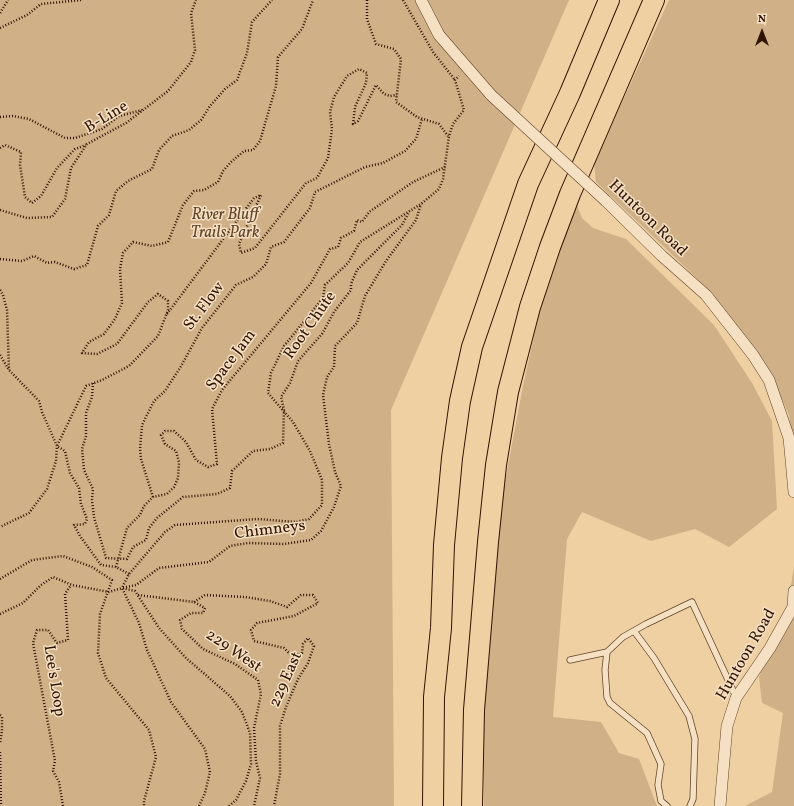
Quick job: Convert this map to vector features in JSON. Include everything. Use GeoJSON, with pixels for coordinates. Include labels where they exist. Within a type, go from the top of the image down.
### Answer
{"type":"FeatureCollection","features":[{"type":"Feature","properties":{"kind":"highway"},"geometry":{"type":"LineString","coordinates":[[433,806],[434,697],[441,628],[444,545],[452,458],[460,401],[474,340],[528,184],[570,92],[609,0]]}},
{"type":"Feature","properties":{"kind":"highway"},"geometry":{"type":"LineString","coordinates":[[472,806],[474,710],[496,465],[508,392],[530,307],[550,247],[570,194],[654,0]]}},
{"type":"Feature","properties":{"kind":"street","name":"Huntoon Road"},"geometry":{"type":"LineString","coordinates":[[421,0],[439,35],[491,95],[662,256],[706,295],[753,355],[769,380],[789,438],[794,492]]}},
{"type":"Feature","properties":{"kind":"street","name":"Huntoon Road"},"geometry":{"type":"LineString","coordinates":[[720,806],[727,726],[736,698],[770,648],[793,607],[794,591]]}},
{"type":"Feature","properties":{"kind":"lane"},"geometry":{"type":"LineString","coordinates":[[570,660],[607,652],[623,637],[692,602],[736,698]]}},
{"type":"Feature","properties":{"kind":"lane"},"geometry":{"type":"LineString","coordinates":[[634,631],[654,658],[689,716],[695,739],[693,798],[690,806]]}},
{"type":"Feature","properties":{"kind":"lane"},"geometry":{"type":"LineString","coordinates":[[607,652],[605,670],[607,697],[610,703],[647,733],[661,764],[658,785],[661,801],[667,806]]}},
{"type":"Feature","properties":{"kind":"path"},"geometry":{"type":"LineString","coordinates":[[0,12],[8,0]]}},
{"type":"Feature","properties":{"kind":"path"},"geometry":{"type":"LineString","coordinates":[[0,28],[27,15],[41,4],[81,0]]}},
{"type":"Feature","properties":{"kind":"path","name":"B-Line"},"geometry":{"type":"LineString","coordinates":[[0,210],[27,218],[52,217],[65,199],[71,168],[87,144],[126,123],[168,91],[191,62],[195,50],[191,14],[196,0]]}},
{"type":"Feature","properties":{"kind":"path"},"geometry":{"type":"LineString","coordinates":[[0,259],[22,261],[34,256],[47,263],[55,262],[74,269],[87,264],[98,226],[109,215],[116,191],[128,181],[152,168],[159,150],[172,136],[189,130],[201,120],[210,106],[225,89],[236,80],[247,53],[252,22],[272,0]]}},
{"type":"Feature","properties":{"kind":"path"},"geometry":{"type":"LineString","coordinates":[[0,527],[30,513],[48,489],[56,461],[57,446],[86,386],[129,366],[158,336],[166,316],[168,301],[158,294],[148,302],[117,344],[97,354],[82,353],[89,342],[104,334],[115,319],[122,303],[120,269],[123,253],[132,242],[152,246],[168,242],[183,205],[194,190],[204,190],[218,182],[223,171],[244,150],[254,150],[260,141],[276,86],[278,57],[302,30],[313,0]]}},
{"type":"Feature","properties":{"kind":"path"},"geometry":{"type":"LineString","coordinates":[[367,0],[367,19],[376,44],[394,49],[401,59],[396,102],[422,119],[438,124],[448,136]]}},
{"type":"Feature","properties":{"kind":"path"},"geometry":{"type":"LineString","coordinates":[[122,588],[129,574],[165,532],[174,525],[257,519],[296,522],[309,519],[322,505],[322,480],[310,451],[284,410],[268,393],[271,374],[284,346],[323,298],[325,285],[348,263],[360,242],[421,204],[438,189],[445,166],[448,136],[453,124],[464,110],[456,80],[465,66]]}},
{"type":"Feature","properties":{"kind":"path"},"geometry":{"type":"LineString","coordinates":[[166,316],[254,198],[261,195],[239,244],[241,253],[255,248],[306,183],[317,178],[328,158],[332,129],[330,112],[334,97],[347,76],[359,69],[367,72],[366,83],[355,108],[353,124],[358,121],[376,85],[384,94],[390,96],[397,95]]}},
{"type":"Feature","properties":{"kind":"path"},"geometry":{"type":"LineString","coordinates":[[0,118],[13,116],[29,119],[65,138],[75,138],[102,129],[119,116],[144,109]]}},
{"type":"Feature","properties":{"kind":"path","name":"St. Flow"},"geometry":{"type":"LineString","coordinates":[[153,497],[141,459],[140,449],[142,425],[154,401],[165,391],[180,368],[202,328],[236,285],[254,278],[266,264],[271,247],[284,242],[310,208],[315,192],[365,167],[383,163],[405,151],[416,139],[422,119]]}},
{"type":"Feature","properties":{"kind":"path"},"geometry":{"type":"LineString","coordinates":[[0,148],[5,146],[21,152],[20,165],[25,197],[32,203],[41,196],[57,168],[75,149],[87,144]]}},
{"type":"Feature","properties":{"kind":"path","name":"Space Jam"},"geometry":{"type":"LineString","coordinates":[[153,497],[167,494],[174,487],[178,478],[179,462],[176,451],[165,444],[161,435],[165,431],[174,431],[186,442],[196,460],[208,467],[217,464],[212,409],[222,390],[311,282],[330,249],[338,247],[341,238],[354,231],[357,220],[362,222],[369,212],[413,182],[445,166]]}},
{"type":"Feature","properties":{"kind":"path","name":"Chimneys"},"geometry":{"type":"LineString","coordinates":[[122,588],[136,585],[159,568],[209,562],[230,546],[248,543],[284,544],[311,540],[321,531],[334,507],[341,486],[329,444],[323,395],[327,377],[334,367],[335,346],[356,323],[365,296],[386,262],[416,220],[421,204]]}},
{"type":"Feature","properties":{"kind":"path","name":"Root Chute"},"geometry":{"type":"LineString","coordinates":[[117,558],[127,559],[133,548],[146,540],[149,528],[157,518],[183,497],[217,494],[230,488],[232,471],[254,451],[270,450],[283,443],[284,410],[281,396],[290,383],[298,361],[318,339],[334,312],[351,290],[351,284],[357,270],[402,225],[410,211]]}},
{"type":"Feature","properties":{"kind":"path"},"geometry":{"type":"LineString","coordinates":[[0,290],[7,310],[9,370]]}},
{"type":"Feature","properties":{"kind":"path"},"geometry":{"type":"LineString","coordinates":[[0,355],[9,370],[39,401],[42,412],[57,446],[65,451],[70,473],[79,488],[81,504],[87,519],[85,524],[74,525],[80,536],[101,566],[116,567],[129,574]]}},
{"type":"Feature","properties":{"kind":"path"},"geometry":{"type":"LineString","coordinates":[[93,383],[92,396],[86,413],[86,436],[82,449],[84,470],[93,489],[92,500],[94,517],[106,558],[117,558]]}},
{"type":"Feature","properties":{"kind":"path"},"geometry":{"type":"LineString","coordinates":[[116,567],[117,558],[127,528],[140,515],[144,506],[153,497]]}},
{"type":"Feature","properties":{"kind":"path"},"geometry":{"type":"LineString","coordinates":[[0,579],[32,560],[63,556],[92,567],[112,580],[110,592],[100,614],[98,653],[106,678],[150,730],[156,757],[144,806]]}},
{"type":"Feature","properties":{"kind":"path"},"geometry":{"type":"LineString","coordinates":[[0,614],[23,604],[41,585],[53,577],[71,585],[110,592],[122,588],[135,591],[159,628],[186,658],[230,696],[242,712],[250,733],[251,764],[246,781],[236,800],[229,806]]}},
{"type":"Feature","properties":{"kind":"path","name":"Lee's Loop"},"geometry":{"type":"LineString","coordinates":[[63,806],[59,782],[53,771],[55,761],[33,643],[38,630],[48,630],[57,644],[68,640],[65,594],[71,585]]}},
{"type":"Feature","properties":{"kind":"path"},"geometry":{"type":"LineString","coordinates":[[122,588],[139,623],[147,650],[171,702],[205,749],[210,772],[205,793],[199,806]]}},
{"type":"Feature","properties":{"kind":"path"},"geometry":{"type":"LineString","coordinates":[[138,595],[194,602]]}},
{"type":"Feature","properties":{"kind":"path","name":"229 East"},"geometry":{"type":"LineString","coordinates":[[194,602],[205,595],[245,597],[270,601],[287,607],[301,595],[314,595],[318,604],[294,616],[257,623],[252,630],[254,641],[284,648],[288,652],[298,655],[302,653],[303,644],[308,638],[314,646],[308,663],[298,680],[286,707],[280,726],[280,774],[274,806]]}},
{"type":"Feature","properties":{"kind":"path","name":"229 West"},"geometry":{"type":"LineString","coordinates":[[194,602],[205,608],[203,613],[191,613],[180,620],[182,629],[203,649],[235,664],[258,680],[261,694],[254,728],[256,761],[260,778],[254,806]]}},
{"type":"Feature","properties":{"kind":"path"},"geometry":{"type":"LineString","coordinates":[[0,715],[2,718],[0,744]]}},
{"type":"Feature","properties":{"kind":"path"},"geometry":{"type":"LineString","coordinates":[[0,752],[1,806]]}},
{"type":"Feature","properties":{"kind":"green space","name":"River Bluff Trails Park"},"geometry":{"type":"Polygon","coordinates":[[[0,0],[569,0],[391,410],[394,806],[0,806],[0,0]]]}},
{"type":"Feature","properties":{"kind":"green space"},"geometry":{"type":"Polygon","coordinates":[[[669,0],[794,0],[794,448],[789,415],[767,366],[708,289],[596,182],[594,163],[669,0]]]}},
{"type":"Feature","properties":{"kind":"green space"},"geometry":{"type":"Polygon","coordinates":[[[576,203],[582,218],[593,228],[626,239],[714,325],[752,383],[772,421],[777,509],[729,547],[695,529],[651,541],[582,512],[567,539],[553,717],[601,722],[619,753],[639,759],[657,806],[484,806],[484,687],[497,524],[523,386],[543,296],[576,203]]]}},
{"type":"Feature","properties":{"kind":"green space"},"geometry":{"type":"Polygon","coordinates":[[[794,567],[794,806],[745,806],[772,792],[783,713],[762,703],[759,677],[788,603],[794,567]]]}}]}
